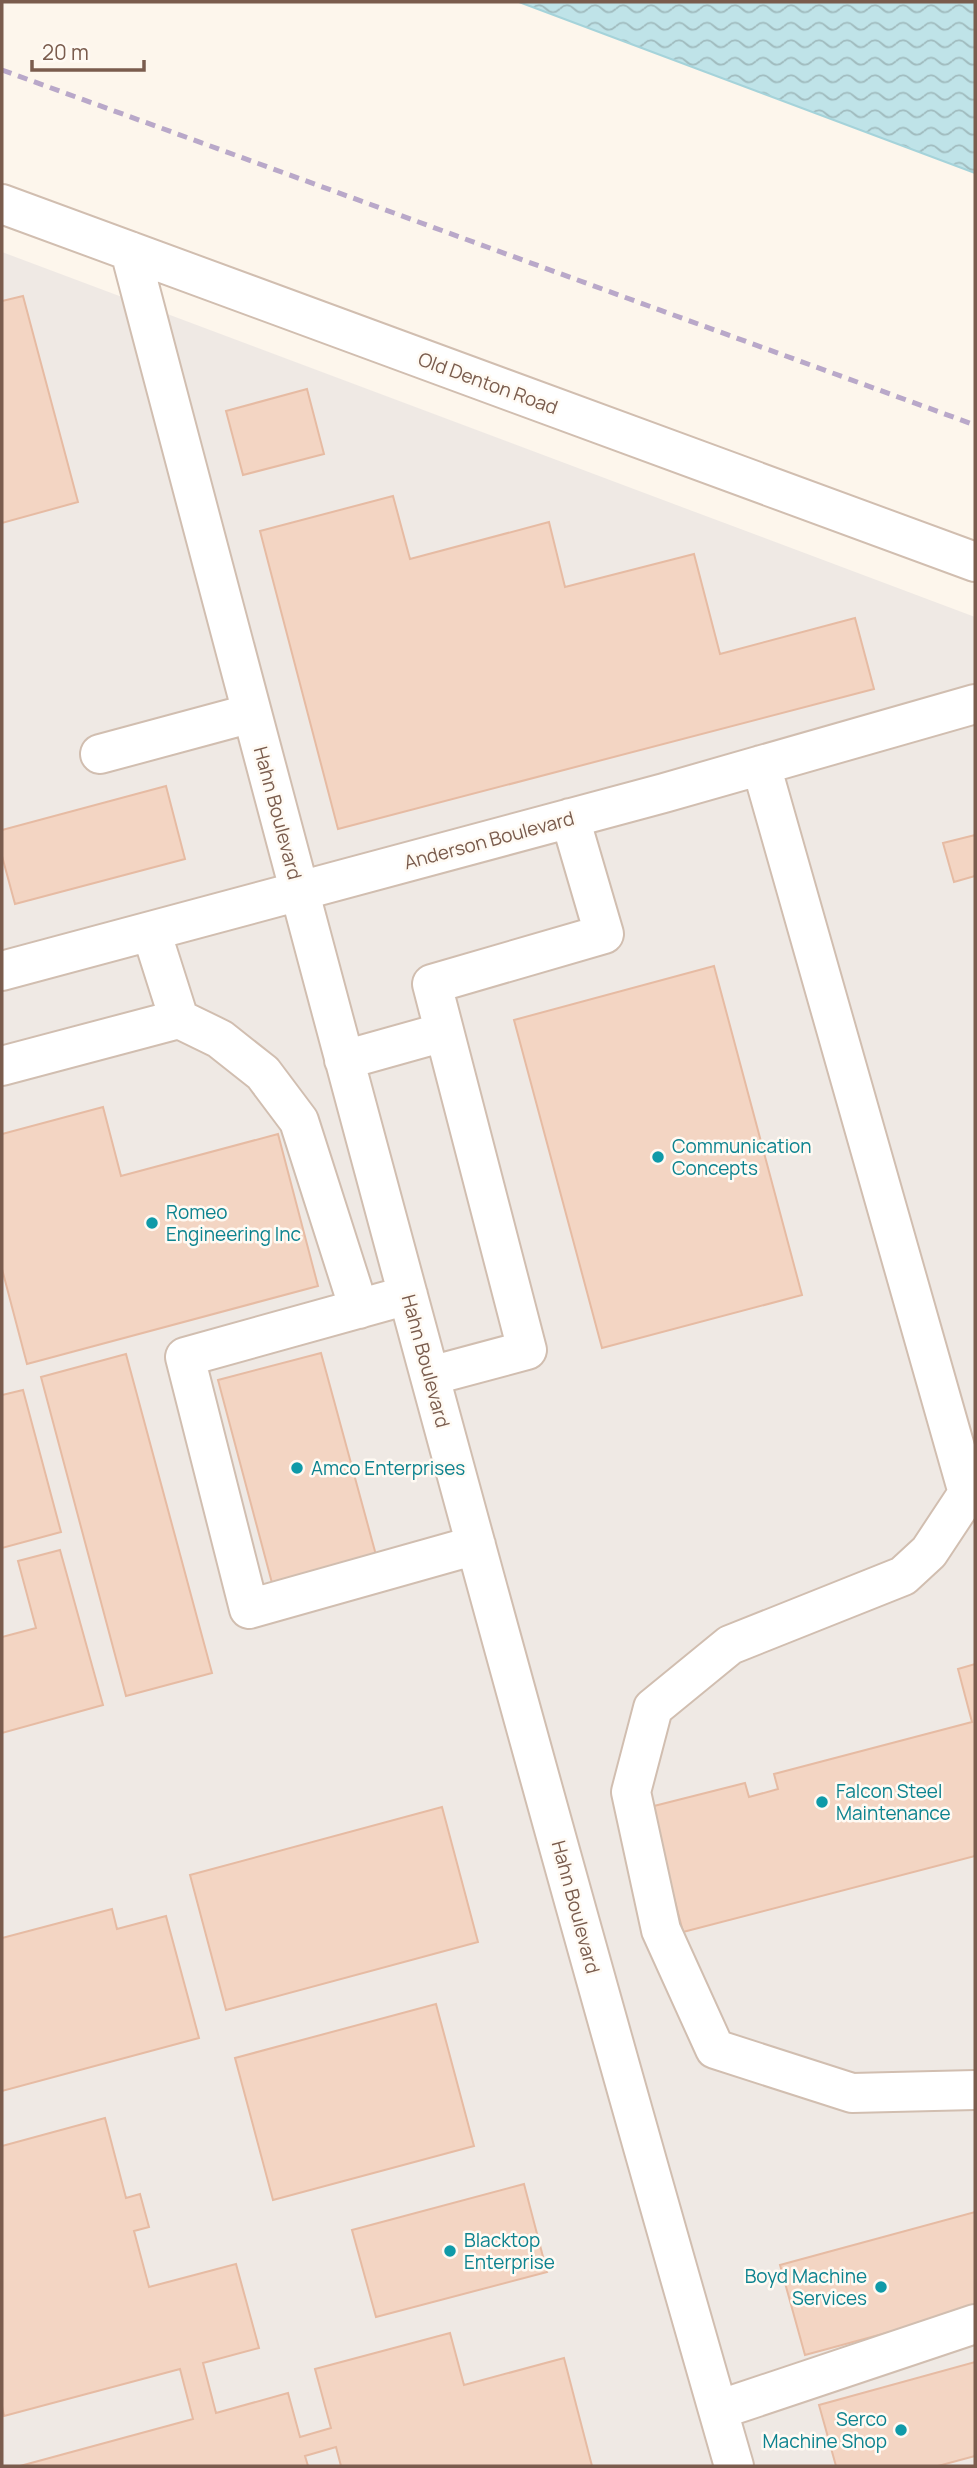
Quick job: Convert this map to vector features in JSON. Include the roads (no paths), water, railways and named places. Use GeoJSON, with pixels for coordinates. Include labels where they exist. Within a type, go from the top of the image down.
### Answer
{"type":"FeatureCollection","features":[{"type":"Feature","properties":{"kind":"street","name":"Old Denton Road"},"geometry":{"type":"LineString","coordinates":[[2,204],[975,562]]}},
{"type":"Feature","properties":{"kind":"street","name":"Hahn Boulevard"},"geometry":{"type":"LineString","coordinates":[[131,251],[298,891],[430,1376],[629,2104],[734,2466]]}},
{"type":"Feature","properties":{"kind":"street","name":"Anderson Boulevard"},"geometry":{"type":"LineString","coordinates":[[2,971],[570,818],[975,704]]}},
{"type":"Feature","properties":{"kind":"street"},"geometry":{"type":"LineString","coordinates":[[100,754],[251,713]]}},
{"type":"Feature","properties":{"kind":"street"},"geometry":{"type":"LineString","coordinates":[[761,765],[968,1493],[929,1552],[903,1576],[730,1645],[653,1708],[631,1792],[661,1930],[715,2049],[852,2093],[975,2090]]}},
{"type":"Feature","properties":{"kind":"street"},"geometry":{"type":"LineString","coordinates":[[430,1376],[527,1350],[432,984],[604,934],[570,818]]}},
{"type":"Feature","properties":{"kind":"street"},"geometry":{"type":"LineString","coordinates":[[151,931],[179,1019]]}},
{"type":"Feature","properties":{"kind":"street"},"geometry":{"type":"LineString","coordinates":[[2,1066],[179,1019],[220,1039],[263,1073],[299,1121],[359,1309]]}},
{"type":"Feature","properties":{"kind":"street"},"geometry":{"type":"LineString","coordinates":[[344,1060],[444,1032]]}},
{"type":"Feature","properties":{"kind":"street"},"geometry":{"type":"LineString","coordinates":[[408,1295],[185,1357],[249,1609],[477,1545]]}},
{"type":"Feature","properties":{"kind":"street"},"geometry":{"type":"LineString","coordinates":[[718,2410],[975,2324]]}},
{"type":"Feature","properties":{"kind":"water"},"geometry":{"type":"Polygon","coordinates":[[[519,2],[975,2],[975,173],[519,2]]]}},
{"type":"Feature","properties":{"kind":"railway"},"geometry":{"type":"LineString","coordinates":[[2,70],[975,425]]}},
{"type":"Feature","properties":{"kind":"place","name":"Communication Concepts"},"geometry":{"type":"Point","coordinates":[658,1157]}},
{"type":"Feature","properties":{"kind":"place","name":"Romeo Engineering Inc"},"geometry":{"type":"Point","coordinates":[152,1223]}},
{"type":"Feature","properties":{"kind":"place","name":"Amco Enterprises"},"geometry":{"type":"Point","coordinates":[297,1468]}},
{"type":"Feature","properties":{"kind":"place","name":"Falcon Steel Maintenance"},"geometry":{"type":"Point","coordinates":[822,1802]}},
{"type":"Feature","properties":{"kind":"place","name":"Blacktop Enterprise"},"geometry":{"type":"Point","coordinates":[450,2251]}},
{"type":"Feature","properties":{"kind":"place","name":"Boyd Machine Services"},"geometry":{"type":"Point","coordinates":[881,2287]}},
{"type":"Feature","properties":{"kind":"place","name":"Serco Machine Shop"},"geometry":{"type":"Point","coordinates":[901,2430]}}]}
